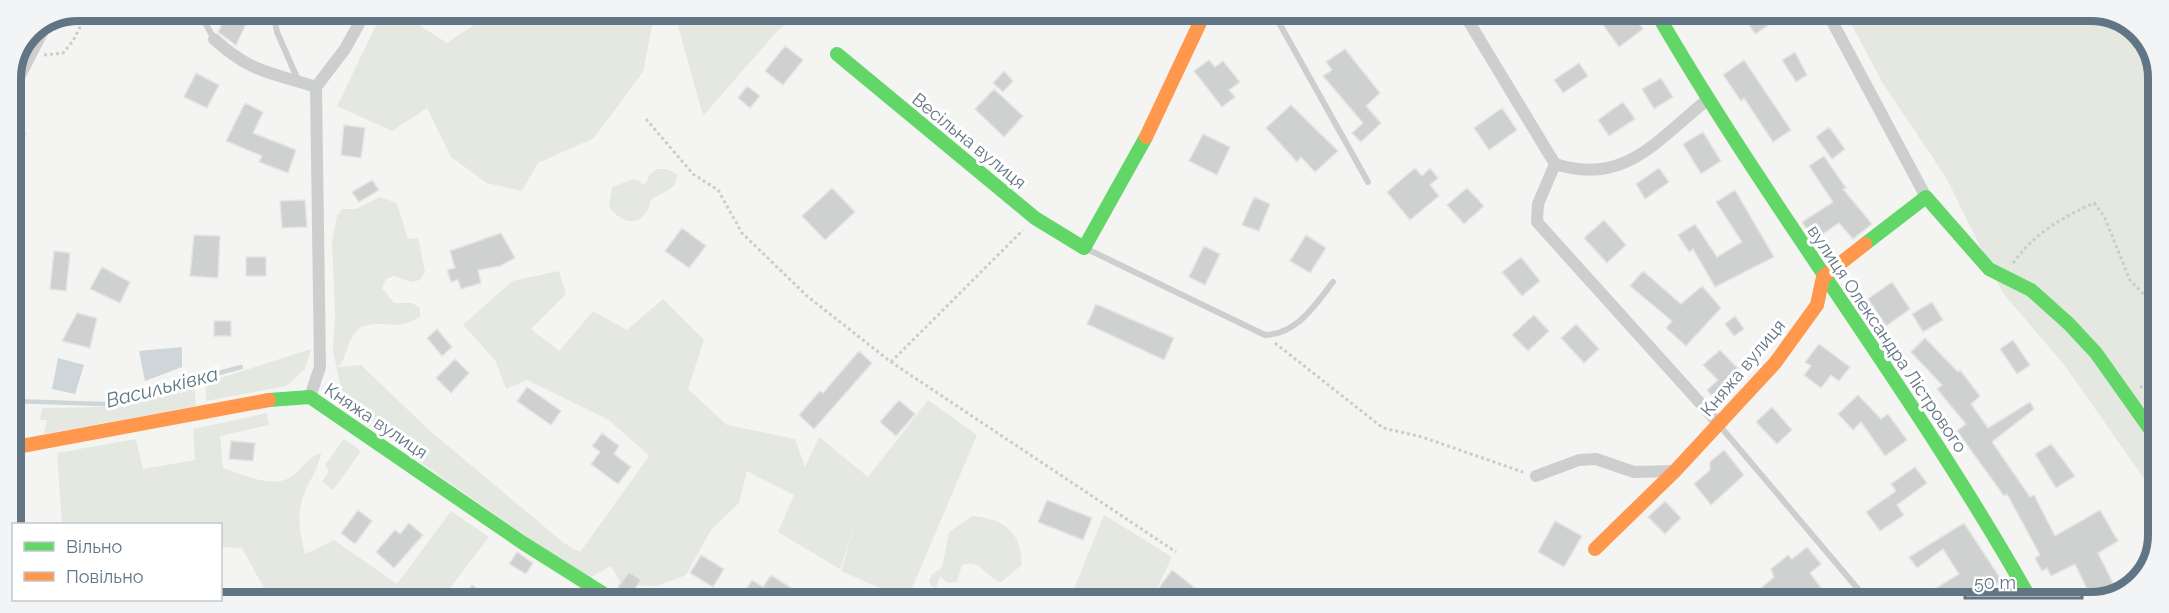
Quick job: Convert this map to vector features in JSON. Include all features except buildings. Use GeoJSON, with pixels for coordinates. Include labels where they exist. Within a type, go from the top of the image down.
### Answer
{"type":"FeatureCollection","features":[{"type":"Feature","properties":{"kind":"street"},"geometry":{"type":"LineString","coordinates":[[310,397],[320,367],[316,87],[345,49],[360,21]]}},
{"type":"Feature","properties":{"kind":"street"},"geometry":{"type":"LineString","coordinates":[[1084,248],[1149,132],[1200,21]]}},
{"type":"Feature","properties":{"kind":"street"},"geometry":{"type":"LineString","coordinates":[[1468,21],[1492,56],[1555,164],[1591,172],[1608,170],[1629,163],[1707,100]]}},
{"type":"Feature","properties":{"kind":"street","name":"вулиця Олександра Лістрового"},"geometry":{"type":"LineString","coordinates":[[1661,21],[1707,100],[1823,277],[1903,392],[2003,549],[2024,592]]}},
{"type":"Feature","properties":{"kind":"street"},"geometry":{"type":"LineString","coordinates":[[1832,21],[1926,197],[1989,269],[2031,290],[2069,324],[2096,353],[2148,426]]}},
{"type":"Feature","properties":{"kind":"street"},"geometry":{"type":"LineString","coordinates":[[21,73],[42,35]]}},
{"type":"Feature","properties":{"kind":"street"},"geometry":{"type":"LineString","coordinates":[[214,39],[236,59],[264,73],[316,87]]}},
{"type":"Feature","properties":{"kind":"street","name":"Весільна вулиця"},"geometry":{"type":"LineString","coordinates":[[837,54],[1035,218],[1084,248]]}},
{"type":"Feature","properties":{"kind":"street"},"geometry":{"type":"LineString","coordinates":[[1555,164],[1538,204],[1537,222],[1720,425]]}},
{"type":"Feature","properties":{"kind":"street"},"geometry":{"type":"LineString","coordinates":[[1823,277],[1926,197]]}},
{"type":"Feature","properties":{"kind":"street","name":"Княжа вулиця"},"geometry":{"type":"LineString","coordinates":[[1596,549],[1676,471],[1775,363],[1817,304],[1823,277]]}},
{"type":"Feature","properties":{"kind":"street","name":"Княжа вулиця"},"geometry":{"type":"LineString","coordinates":[[21,446],[271,400],[310,397],[523,543],[601,592]]}},
{"type":"Feature","properties":{"kind":"street"},"geometry":{"type":"LineString","coordinates":[[1536,476],[1579,460],[1596,459],[1634,472],[1676,471]]}},
{"type":"Feature","properties":{"kind":"lane"},"geometry":{"type":"LineString","coordinates":[[204,21],[214,39]]}},
{"type":"Feature","properties":{"kind":"lane"},"geometry":{"type":"LineString","coordinates":[[275,21],[277,32],[299,82]]}},
{"type":"Feature","properties":{"kind":"lane"},"geometry":{"type":"LineString","coordinates":[[1278,21],[1368,182]]}},
{"type":"Feature","properties":{"kind":"lane"},"geometry":{"type":"LineString","coordinates":[[1084,248],[1265,335],[1278,334],[1290,329],[1308,312],[1333,282]]}},
{"type":"Feature","properties":{"kind":"lane"},"geometry":{"type":"LineString","coordinates":[[1720,425],[1861,592]]}},
{"type":"Feature","properties":{"kind":"path"},"geometry":{"type":"LineString","coordinates":[[31,55],[63,53],[73,41],[83,21]]}},
{"type":"Feature","properties":{"kind":"path"},"geometry":{"type":"LineString","coordinates":[[646,119],[693,174],[718,190],[742,233],[807,296],[891,362],[1176,552]]}},
{"type":"Feature","properties":{"kind":"path"},"geometry":{"type":"LineString","coordinates":[[2003,276],[2028,242],[2063,217],[2094,203],[2104,216],[2130,280],[2148,299]]}},
{"type":"Feature","properties":{"kind":"path"},"geometry":{"type":"LineString","coordinates":[[891,362],[1035,218]]}},
{"type":"Feature","properties":{"kind":"path"},"geometry":{"type":"LineString","coordinates":[[1265,335],[1383,428],[1422,437],[1536,476]]}},
{"type":"Feature","properties":{"kind":"shaded area"},"geometry":{"type":"Polygon","coordinates":[[[378,21],[413,21],[447,43],[481,21],[653,21],[643,72],[594,138],[538,163],[522,191],[487,183],[451,157],[427,108],[392,131],[337,106],[378,21]]]}},
{"type":"Feature","properties":{"kind":"shaded area"},"geometry":{"type":"Polygon","coordinates":[[[677,21],[791,21],[779,29],[703,116],[677,21]]]}},
{"type":"Feature","properties":{"kind":"shaded area"},"geometry":{"type":"Polygon","coordinates":[[[1850,21],[2098,21],[2113,25],[2134,40],[2144,56],[2148,74],[2148,484],[2065,366],[2003,293],[1947,179],[1882,82],[1850,21]]]}},
{"type":"Feature","properties":{"kind":"shaded area"},"geometry":{"type":"Polygon","coordinates":[[[657,169],[667,169],[678,175],[674,186],[651,200],[648,209],[639,219],[627,221],[615,214],[609,207],[612,187],[634,179],[645,185],[650,174],[657,169]]]}},
{"type":"Feature","properties":{"kind":"shaded area"},"geometry":{"type":"Polygon","coordinates":[[[380,197],[397,203],[408,239],[418,238],[425,272],[420,280],[411,282],[394,276],[386,279],[382,288],[394,303],[412,303],[420,308],[420,317],[404,324],[376,324],[359,329],[351,338],[338,367],[361,365],[429,430],[564,543],[580,552],[649,456],[609,420],[527,380],[506,389],[495,360],[463,325],[512,281],[559,271],[566,294],[531,329],[559,351],[593,311],[627,330],[663,299],[704,340],[688,389],[727,425],[795,439],[805,467],[819,437],[868,477],[928,400],[977,435],[910,592],[889,592],[841,571],[855,523],[840,569],[778,532],[794,495],[747,471],[739,503],[711,530],[686,575],[657,586],[622,585],[611,566],[591,577],[567,565],[345,409],[333,350],[335,314],[332,243],[337,216],[342,209],[356,209],[380,197]]]}},
{"type":"Feature","properties":{"kind":"shaded area"},"geometry":{"type":"Polygon","coordinates":[[[182,347],[182,367],[145,381],[139,351],[182,347]]]}},
{"type":"Feature","properties":{"kind":"shaded area"},"geometry":{"type":"Polygon","coordinates":[[[311,349],[305,369],[286,386],[206,401],[205,383],[311,349]]]}},
{"type":"Feature","properties":{"kind":"shaded area"},"geometry":{"type":"Polygon","coordinates":[[[58,358],[84,365],[75,394],[52,389],[58,358]]]}},
{"type":"Feature","properties":{"kind":"shaded area"},"geometry":{"type":"Polygon","coordinates":[[[194,385],[196,406],[44,434],[47,420],[40,420],[42,408],[103,407],[194,385]]]}},
{"type":"Feature","properties":{"kind":"shaded area"},"geometry":{"type":"Polygon","coordinates":[[[267,413],[269,425],[220,436],[223,468],[260,480],[288,479],[310,459],[321,453],[301,505],[300,529],[305,554],[334,540],[397,584],[451,511],[489,537],[447,592],[266,592],[242,548],[222,547],[222,523],[62,523],[57,453],[136,439],[143,469],[195,460],[193,429],[267,413]]]}},
{"type":"Feature","properties":{"kind":"shaded area"},"geometry":{"type":"Polygon","coordinates":[[[344,439],[361,451],[333,490],[322,482],[329,471],[325,465],[344,439]]]}},
{"type":"Feature","properties":{"kind":"shaded area"},"geometry":{"type":"Polygon","coordinates":[[[1104,515],[1172,557],[1155,592],[1073,592],[1104,515]]]}},
{"type":"Feature","properties":{"kind":"shaded area"},"geometry":{"type":"Polygon","coordinates":[[[972,516],[993,520],[1009,529],[1018,543],[1022,565],[1001,582],[995,580],[979,566],[962,565],[957,582],[948,583],[940,577],[936,588],[931,586],[929,581],[932,574],[942,568],[949,532],[972,516]]]}},
{"type":"Feature","properties":{"kind":"waterway","name":"Васильківка"},"geometry":{"type":"LineString","coordinates":[[21,401],[104,404],[241,367]]}},
{"type":"Feature","properties":{"kind":"traffic: fast"},"geometry":{"type":"LineString","coordinates":[[1661,21],[1748,161],[1942,452],[2026,592]]}},
{"type":"Feature","properties":{"kind":"traffic: fast"},"geometry":{"type":"LineString","coordinates":[[837,54],[1035,218],[1084,248],[1146,137]]}},
{"type":"Feature","properties":{"kind":"traffic: fast"},"geometry":{"type":"LineString","coordinates":[[1865,244],[1926,197],[1989,269],[2031,290],[2069,324],[2096,353],[2148,426]]}},
{"type":"Feature","properties":{"kind":"traffic: fast"},"geometry":{"type":"LineString","coordinates":[[269,400],[310,397],[523,543],[601,592]]}},
{"type":"Feature","properties":{"kind":"traffic: slow"},"geometry":{"type":"LineString","coordinates":[[1146,137],[1201,21]]}},
{"type":"Feature","properties":{"kind":"traffic: slow"},"geometry":{"type":"LineString","coordinates":[[1595,549],[1675,471],[1775,363],[1817,305],[1823,277],[1865,244]]}},
{"type":"Feature","properties":{"kind":"traffic: slow"},"geometry":{"type":"LineString","coordinates":[[21,446],[269,400]]}}]}
